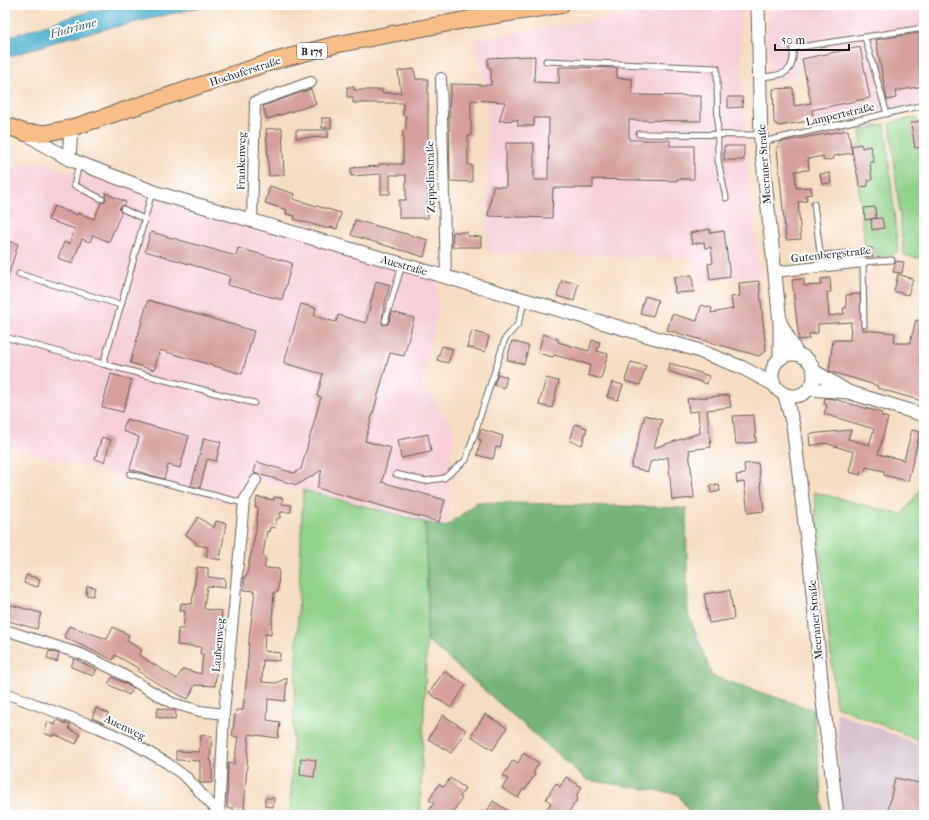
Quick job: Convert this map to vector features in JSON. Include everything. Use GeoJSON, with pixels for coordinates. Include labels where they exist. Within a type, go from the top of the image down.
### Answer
{"type":"FeatureCollection","features":[{"type":"Feature","properties":{"kind":"main road","name":"Hochuferstraße"},"geometry":{"type":"LineString","coordinates":[[5,125],[26,133],[46,133],[72,128],[274,61],[334,45],[470,19],[561,5]]}},
{"type":"Feature","properties":{"kind":"street","name":"Meeraner Straße"},"geometry":{"type":"LineString","coordinates":[[758,5],[761,138],[780,322],[777,363]]}},
{"type":"Feature","properties":{"kind":"street","name":"Zeppelinstraße"},"geometry":{"type":"LineString","coordinates":[[441,78],[446,276]]}},
{"type":"Feature","properties":{"kind":"street","name":"Frankenweg"},"geometry":{"type":"LineString","coordinates":[[252,221],[255,102],[311,82]]}},
{"type":"Feature","properties":{"kind":"street"},"geometry":{"type":"LineString","coordinates":[[72,128],[74,161]]}},
{"type":"Feature","properties":{"kind":"street","name":"Auestraße"},"geometry":{"type":"LineString","coordinates":[[26,133],[44,145],[74,161],[152,191],[694,349],[741,367],[773,384]]}},
{"type":"Feature","properties":{"kind":"street","name":"Gutenbergstraße"},"geometry":{"type":"LineString","coordinates":[[774,272],[822,268],[863,262]]}},
{"type":"Feature","properties":{"kind":"street","name":"Meeraner Straße"},"geometry":{"type":"LineString","coordinates":[[780,322],[797,354]]}},
{"type":"Feature","properties":{"kind":"street"},"geometry":{"type":"LineString","coordinates":[[806,391],[814,377],[814,371],[809,361],[797,354],[785,356],[777,363],[772,378],[773,384],[778,391],[785,395],[797,396],[806,391],[848,392]]}},
{"type":"Feature","properties":{"kind":"street","name":"Auestraße"},"geometry":{"type":"LineString","coordinates":[[741,367],[777,363]]}},
{"type":"Feature","properties":{"kind":"street"},"geometry":{"type":"LineString","coordinates":[[814,371],[848,392],[924,415]]}},
{"type":"Feature","properties":{"kind":"street","name":"Meeraner Straße"},"geometry":{"type":"LineString","coordinates":[[793,425],[806,391]]}},
{"type":"Feature","properties":{"kind":"street","name":"Meeraner Straße"},"geometry":{"type":"LineString","coordinates":[[785,395],[793,425],[811,572],[822,702],[837,815]]}},
{"type":"Feature","properties":{"kind":"street","name":"Laubenweg"},"geometry":{"type":"LineString","coordinates":[[218,814],[224,714],[243,503],[256,480]]}},
{"type":"Feature","properties":{"kind":"street"},"geometry":{"type":"LineString","coordinates":[[5,630],[81,654],[113,669],[172,703],[200,711],[224,714]]}},
{"type":"Feature","properties":{"kind":"street","name":"Auenweg"},"geometry":{"type":"LineString","coordinates":[[5,693],[99,728],[131,742],[167,763],[187,778],[218,814]]}},
{"type":"Feature","properties":{"kind":"lane"},"geometry":{"type":"LineString","coordinates":[[760,77],[782,75],[790,69],[794,60],[793,48],[924,28]]}},
{"type":"Feature","properties":{"kind":"lane"},"geometry":{"type":"LineString","coordinates":[[865,38],[887,114]]}},
{"type":"Feature","properties":{"kind":"lane"},"geometry":{"type":"LineString","coordinates":[[546,61],[717,68],[718,160],[726,198]]}},
{"type":"Feature","properties":{"kind":"lane","name":"Lampertstraße"},"geometry":{"type":"LineString","coordinates":[[639,134],[761,138],[887,114],[924,105]]}},
{"type":"Feature","properties":{"kind":"lane"},"geometry":{"type":"LineString","coordinates":[[74,161],[74,185],[102,199]]}},
{"type":"Feature","properties":{"kind":"lane"},"geometry":{"type":"LineString","coordinates":[[103,364],[121,305],[152,191]]}},
{"type":"Feature","properties":{"kind":"lane"},"geometry":{"type":"LineString","coordinates":[[814,204],[822,268]]}},
{"type":"Feature","properties":{"kind":"lane"},"geometry":{"type":"LineString","coordinates":[[123,209],[144,219]]}},
{"type":"Feature","properties":{"kind":"lane","name":"Gutenbergstraße"},"geometry":{"type":"LineString","coordinates":[[863,262],[892,260]]}},
{"type":"Feature","properties":{"kind":"lane"},"geometry":{"type":"LineString","coordinates":[[863,262],[864,325]]}},
{"type":"Feature","properties":{"kind":"lane"},"geometry":{"type":"LineString","coordinates":[[385,321],[403,264]]}},
{"type":"Feature","properties":{"kind":"lane"},"geometry":{"type":"LineString","coordinates":[[19,274],[121,305]]}},
{"type":"Feature","properties":{"kind":"lane"},"geometry":{"type":"LineString","coordinates":[[396,474],[425,481],[444,478],[466,460],[505,339],[518,324],[525,299]]}},
{"type":"Feature","properties":{"kind":"lane"},"geometry":{"type":"LineString","coordinates":[[5,337],[254,403]]}},
{"type":"Feature","properties":{"kind":"lane"},"geometry":{"type":"LineString","coordinates":[[130,474],[243,503]]}},
{"type":"Feature","properties":{"kind":"shaded area"},"geometry":{"type":"Polygon","coordinates":[[[690,5],[741,5],[741,66],[748,171],[760,276],[701,284],[692,259],[487,252],[487,89],[474,40],[690,5]]]}},
{"type":"Feature","properties":{"kind":"shaded area"},"geometry":{"type":"Polygon","coordinates":[[[772,5],[924,5],[924,108],[815,123],[804,69],[772,87],[766,32],[772,5]]]}},
{"type":"Feature","properties":{"kind":"shaded area"},"geometry":{"type":"Polygon","coordinates":[[[37,161],[159,197],[436,273],[439,306],[422,385],[454,427],[446,527],[257,480],[243,507],[72,464],[5,445],[5,169],[37,161]]]}},
{"type":"Feature","properties":{"kind":"shaded area"},"geometry":{"type":"Polygon","coordinates":[[[836,712],[924,746],[924,815],[842,815],[836,712]]]}},
{"type":"Feature","properties":{"kind":"green space"},"geometry":{"type":"Polygon","coordinates":[[[916,117],[920,136],[924,141],[924,257],[916,258],[904,255],[890,123],[916,117]]]}},
{"type":"Feature","properties":{"kind":"green space"},"geometry":{"type":"Polygon","coordinates":[[[885,124],[898,251],[892,255],[876,257],[875,248],[865,247],[856,164],[862,148],[860,131],[885,124]]]}},
{"type":"Feature","properties":{"kind":"green space"},"geometry":{"type":"Polygon","coordinates":[[[924,484],[924,742],[836,706],[814,492],[902,515],[924,484]]]}},
{"type":"Feature","properties":{"kind":"green space"},"geometry":{"type":"Polygon","coordinates":[[[303,490],[425,522],[428,610],[420,815],[290,815],[303,490]]]}},
{"type":"Feature","properties":{"kind":"green space"},"geometry":{"type":"Polygon","coordinates":[[[477,502],[686,508],[688,613],[712,676],[814,710],[823,815],[691,815],[678,794],[587,780],[426,639],[428,610],[425,522],[446,527],[477,502]]]}},
{"type":"Feature","properties":{"kind":"water","name":"Flutrinne"},"geometry":{"type":"Polygon","coordinates":[[[118,5],[209,5],[67,38],[5,58],[5,38],[73,16],[118,5]]]}},
{"type":"Feature","properties":{"kind":"building"},"geometry":{"type":"Polygon","coordinates":[[[924,32],[924,86],[895,91],[896,98],[887,100],[876,40],[924,32]]]}},
{"type":"Feature","properties":{"kind":"building"},"geometry":{"type":"Polygon","coordinates":[[[860,47],[870,98],[812,110],[814,120],[779,126],[774,123],[773,89],[793,88],[794,106],[811,103],[802,59],[860,47]]]}},
{"type":"Feature","properties":{"kind":"building"},"geometry":{"type":"Polygon","coordinates":[[[535,56],[534,82],[559,83],[559,67],[617,68],[617,78],[632,79],[632,95],[701,96],[701,121],[629,120],[629,140],[670,140],[670,146],[694,146],[694,179],[677,179],[677,181],[593,179],[593,188],[553,188],[552,218],[488,216],[493,186],[506,187],[506,143],[534,143],[534,180],[548,180],[549,118],[534,118],[534,126],[518,126],[518,120],[499,121],[505,102],[471,100],[471,136],[468,136],[468,165],[472,165],[472,182],[450,181],[449,107],[451,84],[491,85],[491,68],[488,68],[488,58],[535,56]]]}},
{"type":"Feature","properties":{"kind":"building"},"geometry":{"type":"Polygon","coordinates":[[[414,69],[416,79],[428,79],[428,218],[399,218],[399,200],[406,200],[406,175],[390,175],[390,194],[381,194],[381,174],[351,176],[351,168],[379,166],[379,164],[403,164],[403,131],[406,130],[406,116],[403,116],[403,103],[353,103],[353,97],[347,97],[347,87],[354,87],[354,90],[382,90],[382,93],[401,93],[398,71],[414,69]]]}},
{"type":"Feature","properties":{"kind":"building"},"geometry":{"type":"Polygon","coordinates":[[[311,89],[316,104],[267,119],[263,106],[311,89]]]}},
{"type":"Feature","properties":{"kind":"building"},"geometry":{"type":"Polygon","coordinates":[[[728,97],[742,97],[743,107],[728,108],[728,97]]]}},
{"type":"Feature","properties":{"kind":"building"},"geometry":{"type":"Polygon","coordinates":[[[322,118],[331,118],[331,128],[322,128],[322,118]]]}},
{"type":"Feature","properties":{"kind":"building"},"geometry":{"type":"Polygon","coordinates":[[[924,120],[924,135],[921,136],[923,147],[915,148],[911,123],[924,120]]]}},
{"type":"Feature","properties":{"kind":"building"},"geometry":{"type":"Polygon","coordinates":[[[282,128],[284,175],[269,176],[266,129],[282,128]]]}},
{"type":"Feature","properties":{"kind":"building"},"geometry":{"type":"Polygon","coordinates":[[[296,130],[328,130],[328,137],[296,138],[296,130]]]}},
{"type":"Feature","properties":{"kind":"building"},"geometry":{"type":"Polygon","coordinates":[[[848,130],[852,153],[833,156],[834,159],[824,161],[823,156],[808,159],[809,170],[795,171],[796,188],[811,187],[812,194],[806,195],[807,201],[798,202],[801,239],[786,240],[777,148],[780,142],[848,130]]]}},
{"type":"Feature","properties":{"kind":"building"},"geometry":{"type":"Polygon","coordinates":[[[861,144],[862,148],[870,146],[874,162],[870,162],[872,180],[868,181],[868,186],[860,187],[851,146],[861,144]]]}},
{"type":"Feature","properties":{"kind":"building"},"geometry":{"type":"Polygon","coordinates":[[[724,146],[744,146],[744,160],[724,160],[724,146]]]}},
{"type":"Feature","properties":{"kind":"building"},"geometry":{"type":"Polygon","coordinates":[[[830,173],[831,183],[822,184],[820,174],[830,173]]]}},
{"type":"Feature","properties":{"kind":"building"},"geometry":{"type":"Polygon","coordinates":[[[270,186],[295,194],[293,199],[341,213],[337,229],[330,227],[329,229],[294,219],[295,216],[286,214],[287,210],[265,203],[270,186]]]}},
{"type":"Feature","properties":{"kind":"building"},"geometry":{"type":"Polygon","coordinates":[[[105,193],[126,202],[119,208],[121,213],[109,242],[93,235],[90,242],[82,239],[72,264],[58,258],[64,242],[69,244],[75,229],[48,220],[54,206],[77,215],[78,213],[94,219],[101,203],[106,200],[105,193]]]}},
{"type":"Feature","properties":{"kind":"building"},"geometry":{"type":"Polygon","coordinates":[[[875,207],[876,218],[865,220],[864,208],[875,207]]]}},
{"type":"Feature","properties":{"kind":"building"},"geometry":{"type":"Polygon","coordinates":[[[882,218],[884,228],[872,230],[871,219],[882,218]]]}},
{"type":"Feature","properties":{"kind":"building"},"geometry":{"type":"Polygon","coordinates":[[[355,220],[428,240],[424,257],[351,235],[355,220]]]}},
{"type":"Feature","properties":{"kind":"building"},"geometry":{"type":"Polygon","coordinates":[[[710,229],[710,233],[724,231],[730,277],[710,280],[708,264],[713,263],[711,247],[705,248],[704,242],[692,244],[690,233],[710,229]]]}},
{"type":"Feature","properties":{"kind":"building"},"geometry":{"type":"Polygon","coordinates":[[[151,232],[236,256],[238,248],[292,263],[282,300],[228,285],[230,276],[145,251],[151,232]]]}},
{"type":"Feature","properties":{"kind":"building"},"geometry":{"type":"Polygon","coordinates":[[[453,232],[467,232],[467,236],[481,237],[481,247],[452,247],[453,232]]]}},
{"type":"Feature","properties":{"kind":"building"},"geometry":{"type":"Polygon","coordinates":[[[5,240],[18,244],[7,280],[5,279],[5,240]]]}},
{"type":"Feature","properties":{"kind":"building"},"geometry":{"type":"Polygon","coordinates":[[[872,248],[873,257],[862,256],[826,260],[825,252],[872,248]]]}},
{"type":"Feature","properties":{"kind":"building"},"geometry":{"type":"Polygon","coordinates":[[[896,261],[904,262],[902,273],[893,272],[896,261]]]}},
{"type":"Feature","properties":{"kind":"building"},"geometry":{"type":"Polygon","coordinates":[[[898,274],[913,279],[908,295],[894,291],[898,274]]]}},
{"type":"Feature","properties":{"kind":"building"},"geometry":{"type":"Polygon","coordinates":[[[692,275],[694,292],[675,293],[674,277],[692,275]]]}},
{"type":"Feature","properties":{"kind":"building"},"geometry":{"type":"Polygon","coordinates":[[[830,278],[831,292],[827,292],[829,316],[844,314],[843,308],[846,308],[846,295],[860,294],[862,330],[895,333],[894,343],[910,343],[916,320],[924,322],[924,395],[922,401],[877,388],[878,386],[829,371],[833,340],[850,340],[851,322],[818,324],[818,333],[809,334],[809,339],[799,340],[792,280],[804,279],[804,286],[821,285],[821,279],[830,278]]]}},
{"type":"Feature","properties":{"kind":"building"},"geometry":{"type":"Polygon","coordinates":[[[562,280],[578,284],[574,301],[557,296],[562,280]]]}},
{"type":"Feature","properties":{"kind":"building"},"geometry":{"type":"Polygon","coordinates":[[[376,281],[390,285],[383,310],[382,324],[388,324],[392,312],[414,318],[404,356],[390,353],[365,441],[391,448],[382,482],[445,500],[439,522],[317,488],[322,470],[297,485],[254,473],[257,462],[294,473],[301,469],[321,397],[317,396],[323,374],[284,363],[301,304],[316,308],[314,316],[336,322],[338,315],[366,323],[376,281]]]}},
{"type":"Feature","properties":{"kind":"building"},"geometry":{"type":"Polygon","coordinates":[[[759,281],[766,351],[759,356],[667,330],[672,314],[697,321],[701,305],[712,308],[711,313],[733,309],[731,297],[740,296],[739,283],[759,281]]]}},
{"type":"Feature","properties":{"kind":"building"},"geometry":{"type":"Polygon","coordinates":[[[645,296],[658,300],[653,316],[640,313],[645,296]]]}},
{"type":"Feature","properties":{"kind":"building"},"geometry":{"type":"Polygon","coordinates":[[[148,300],[254,331],[242,374],[160,350],[154,370],[130,363],[148,300]]]}},
{"type":"Feature","properties":{"kind":"building"},"geometry":{"type":"Polygon","coordinates":[[[472,331],[489,336],[485,352],[467,347],[472,331]]]}},
{"type":"Feature","properties":{"kind":"building"},"geometry":{"type":"Polygon","coordinates":[[[543,334],[558,339],[558,342],[589,351],[592,340],[600,342],[597,351],[608,354],[601,379],[588,375],[590,365],[554,355],[553,357],[538,353],[543,334]]]}},
{"type":"Feature","properties":{"kind":"building"},"geometry":{"type":"Polygon","coordinates":[[[512,341],[529,346],[524,364],[507,360],[512,341]]]}},
{"type":"Feature","properties":{"kind":"building"},"geometry":{"type":"Polygon","coordinates":[[[442,346],[453,349],[448,363],[437,360],[442,346]]]}},
{"type":"Feature","properties":{"kind":"building"},"geometry":{"type":"Polygon","coordinates":[[[631,362],[646,366],[640,385],[625,381],[631,362]]]}},
{"type":"Feature","properties":{"kind":"building"},"geometry":{"type":"Polygon","coordinates":[[[670,363],[709,376],[707,384],[668,371],[670,363]]]}},
{"type":"Feature","properties":{"kind":"building"},"geometry":{"type":"Polygon","coordinates":[[[111,374],[132,380],[123,412],[102,407],[111,374]]]}},
{"type":"Feature","properties":{"kind":"building"},"geometry":{"type":"Polygon","coordinates":[[[498,374],[507,377],[504,388],[494,385],[498,374]]]}},
{"type":"Feature","properties":{"kind":"building"},"geometry":{"type":"Polygon","coordinates":[[[546,378],[559,381],[552,408],[539,405],[546,378]]]}},
{"type":"Feature","properties":{"kind":"building"},"geometry":{"type":"Polygon","coordinates":[[[612,382],[623,385],[618,400],[607,397],[612,382]]]}},
{"type":"Feature","properties":{"kind":"building"},"geometry":{"type":"Polygon","coordinates":[[[729,395],[731,407],[707,410],[711,447],[689,450],[694,498],[672,500],[668,457],[650,462],[648,472],[631,467],[645,415],[662,420],[654,448],[700,433],[698,411],[689,412],[687,399],[729,395]]]}},
{"type":"Feature","properties":{"kind":"building"},"geometry":{"type":"Polygon","coordinates":[[[825,398],[834,399],[882,413],[881,416],[888,418],[878,454],[904,460],[912,430],[920,432],[908,481],[884,475],[884,471],[866,467],[865,472],[861,471],[860,475],[849,472],[854,452],[825,443],[810,446],[809,434],[851,430],[848,439],[869,445],[874,429],[824,414],[827,405],[824,404],[825,398]]]}},
{"type":"Feature","properties":{"kind":"building"},"geometry":{"type":"Polygon","coordinates":[[[754,415],[756,442],[736,444],[733,416],[754,415]]]}},
{"type":"Feature","properties":{"kind":"building"},"geometry":{"type":"Polygon","coordinates":[[[126,419],[189,436],[180,468],[168,465],[164,479],[130,469],[139,437],[123,431],[126,419]]]}},
{"type":"Feature","properties":{"kind":"building"},"geometry":{"type":"Polygon","coordinates":[[[575,424],[587,428],[582,445],[570,441],[575,424]]]}},
{"type":"Feature","properties":{"kind":"building"},"geometry":{"type":"Polygon","coordinates":[[[481,429],[503,436],[500,448],[496,447],[493,459],[477,455],[481,440],[478,439],[481,429]]]}},
{"type":"Feature","properties":{"kind":"building"},"geometry":{"type":"Polygon","coordinates":[[[428,434],[431,452],[401,458],[398,440],[428,434]]]}},
{"type":"Feature","properties":{"kind":"building"},"geometry":{"type":"Polygon","coordinates":[[[102,437],[111,440],[104,462],[95,459],[102,437]]]}},
{"type":"Feature","properties":{"kind":"building"},"geometry":{"type":"Polygon","coordinates":[[[204,438],[221,442],[216,461],[207,459],[200,488],[191,486],[204,438]]]}},
{"type":"Feature","properties":{"kind":"building"},"geometry":{"type":"Polygon","coordinates":[[[758,463],[764,511],[748,513],[744,482],[737,483],[736,475],[745,474],[744,464],[758,463]]]}},
{"type":"Feature","properties":{"kind":"building"},"geometry":{"type":"Polygon","coordinates":[[[719,484],[720,491],[711,493],[710,485],[719,484]]]}},
{"type":"Feature","properties":{"kind":"building"},"geometry":{"type":"Polygon","coordinates":[[[257,497],[274,500],[274,497],[283,498],[282,504],[291,505],[291,512],[281,512],[280,518],[277,518],[275,528],[270,527],[269,532],[267,531],[263,554],[266,560],[264,568],[279,569],[278,592],[274,592],[271,635],[265,634],[264,651],[280,653],[279,661],[263,660],[262,682],[276,683],[287,678],[285,701],[268,699],[267,720],[280,722],[278,738],[249,734],[244,812],[233,811],[233,808],[227,808],[228,763],[234,764],[238,737],[232,736],[236,710],[243,710],[247,675],[249,640],[255,591],[244,590],[244,577],[246,577],[256,530],[258,508],[255,508],[257,497]]]}},
{"type":"Feature","properties":{"kind":"building"},"geometry":{"type":"Polygon","coordinates":[[[198,517],[214,528],[216,521],[226,523],[220,560],[206,557],[208,547],[196,545],[196,542],[186,535],[198,517]]]}},
{"type":"Feature","properties":{"kind":"building"},"geometry":{"type":"Polygon","coordinates":[[[197,567],[208,568],[208,577],[225,579],[225,588],[207,586],[204,609],[222,611],[215,686],[195,685],[188,699],[163,687],[138,671],[140,669],[115,655],[113,660],[64,637],[69,626],[107,639],[113,627],[129,635],[127,641],[142,650],[139,655],[177,679],[183,669],[201,674],[203,654],[200,654],[201,647],[177,645],[178,629],[183,629],[185,611],[180,611],[181,603],[192,604],[197,567]]]}},
{"type":"Feature","properties":{"kind":"building"},"geometry":{"type":"Polygon","coordinates":[[[26,575],[40,579],[38,587],[24,583],[26,575]]]}},
{"type":"Feature","properties":{"kind":"building"},"geometry":{"type":"Polygon","coordinates":[[[87,586],[95,587],[93,596],[86,595],[87,586]]]}},
{"type":"Feature","properties":{"kind":"building"},"geometry":{"type":"Polygon","coordinates":[[[730,590],[734,619],[709,623],[704,594],[730,590]]]}},
{"type":"Feature","properties":{"kind":"building"},"geometry":{"type":"Polygon","coordinates":[[[8,604],[41,613],[37,629],[5,620],[5,609],[7,610],[8,604]]]}},
{"type":"Feature","properties":{"kind":"building"},"geometry":{"type":"Polygon","coordinates":[[[49,651],[59,654],[57,662],[47,659],[49,651]]]}},
{"type":"Feature","properties":{"kind":"building"},"geometry":{"type":"Polygon","coordinates":[[[74,659],[97,670],[93,676],[71,667],[74,659]]]}},
{"type":"Feature","properties":{"kind":"building"},"geometry":{"type":"Polygon","coordinates":[[[444,671],[466,685],[451,708],[429,693],[444,671]]]}},
{"type":"Feature","properties":{"kind":"building"},"geometry":{"type":"Polygon","coordinates":[[[112,677],[133,688],[129,695],[108,684],[112,677]]]}},
{"type":"Feature","properties":{"kind":"building"},"geometry":{"type":"Polygon","coordinates":[[[96,708],[108,713],[104,723],[92,718],[96,708]]]}},
{"type":"Feature","properties":{"kind":"building"},"geometry":{"type":"Polygon","coordinates":[[[158,708],[176,711],[175,720],[156,717],[158,708]]]}},
{"type":"Feature","properties":{"kind":"building"},"geometry":{"type":"Polygon","coordinates":[[[485,714],[507,728],[493,750],[471,736],[485,714]]]}},
{"type":"Feature","properties":{"kind":"building"},"geometry":{"type":"Polygon","coordinates":[[[443,715],[466,730],[451,753],[428,739],[443,715]]]}},
{"type":"Feature","properties":{"kind":"building"},"geometry":{"type":"Polygon","coordinates":[[[57,720],[70,725],[69,729],[80,734],[76,744],[54,734],[53,737],[44,733],[48,722],[55,725],[57,720]]]}},
{"type":"Feature","properties":{"kind":"building"},"geometry":{"type":"Polygon","coordinates":[[[201,735],[212,736],[210,761],[212,761],[212,783],[200,783],[200,761],[176,760],[176,751],[199,752],[201,735]]]}},
{"type":"Feature","properties":{"kind":"building"},"geometry":{"type":"Polygon","coordinates":[[[523,753],[539,763],[533,773],[535,774],[518,798],[502,788],[508,779],[503,776],[513,760],[518,763],[523,753]]]}},
{"type":"Feature","properties":{"kind":"building"},"geometry":{"type":"Polygon","coordinates":[[[301,758],[316,760],[314,777],[300,775],[301,758]]]}},
{"type":"Feature","properties":{"kind":"building"},"geometry":{"type":"Polygon","coordinates":[[[566,777],[582,787],[576,796],[578,798],[567,815],[550,815],[545,812],[551,803],[546,799],[556,783],[560,787],[566,777]]]}},
{"type":"Feature","properties":{"kind":"building"},"geometry":{"type":"Polygon","coordinates":[[[450,778],[465,788],[460,797],[462,798],[451,815],[433,815],[428,812],[434,803],[429,800],[439,784],[444,787],[450,778]]]}},
{"type":"Feature","properties":{"kind":"building"},"geometry":{"type":"Polygon","coordinates":[[[895,778],[924,784],[924,815],[887,815],[895,778]]]}},
{"type":"Feature","properties":{"kind":"building"},"geometry":{"type":"Polygon","coordinates":[[[265,798],[274,798],[273,807],[265,806],[265,798]]]}},
{"type":"Feature","properties":{"kind":"building"},"geometry":{"type":"Polygon","coordinates":[[[493,801],[515,815],[485,815],[493,801]]]}}]}
